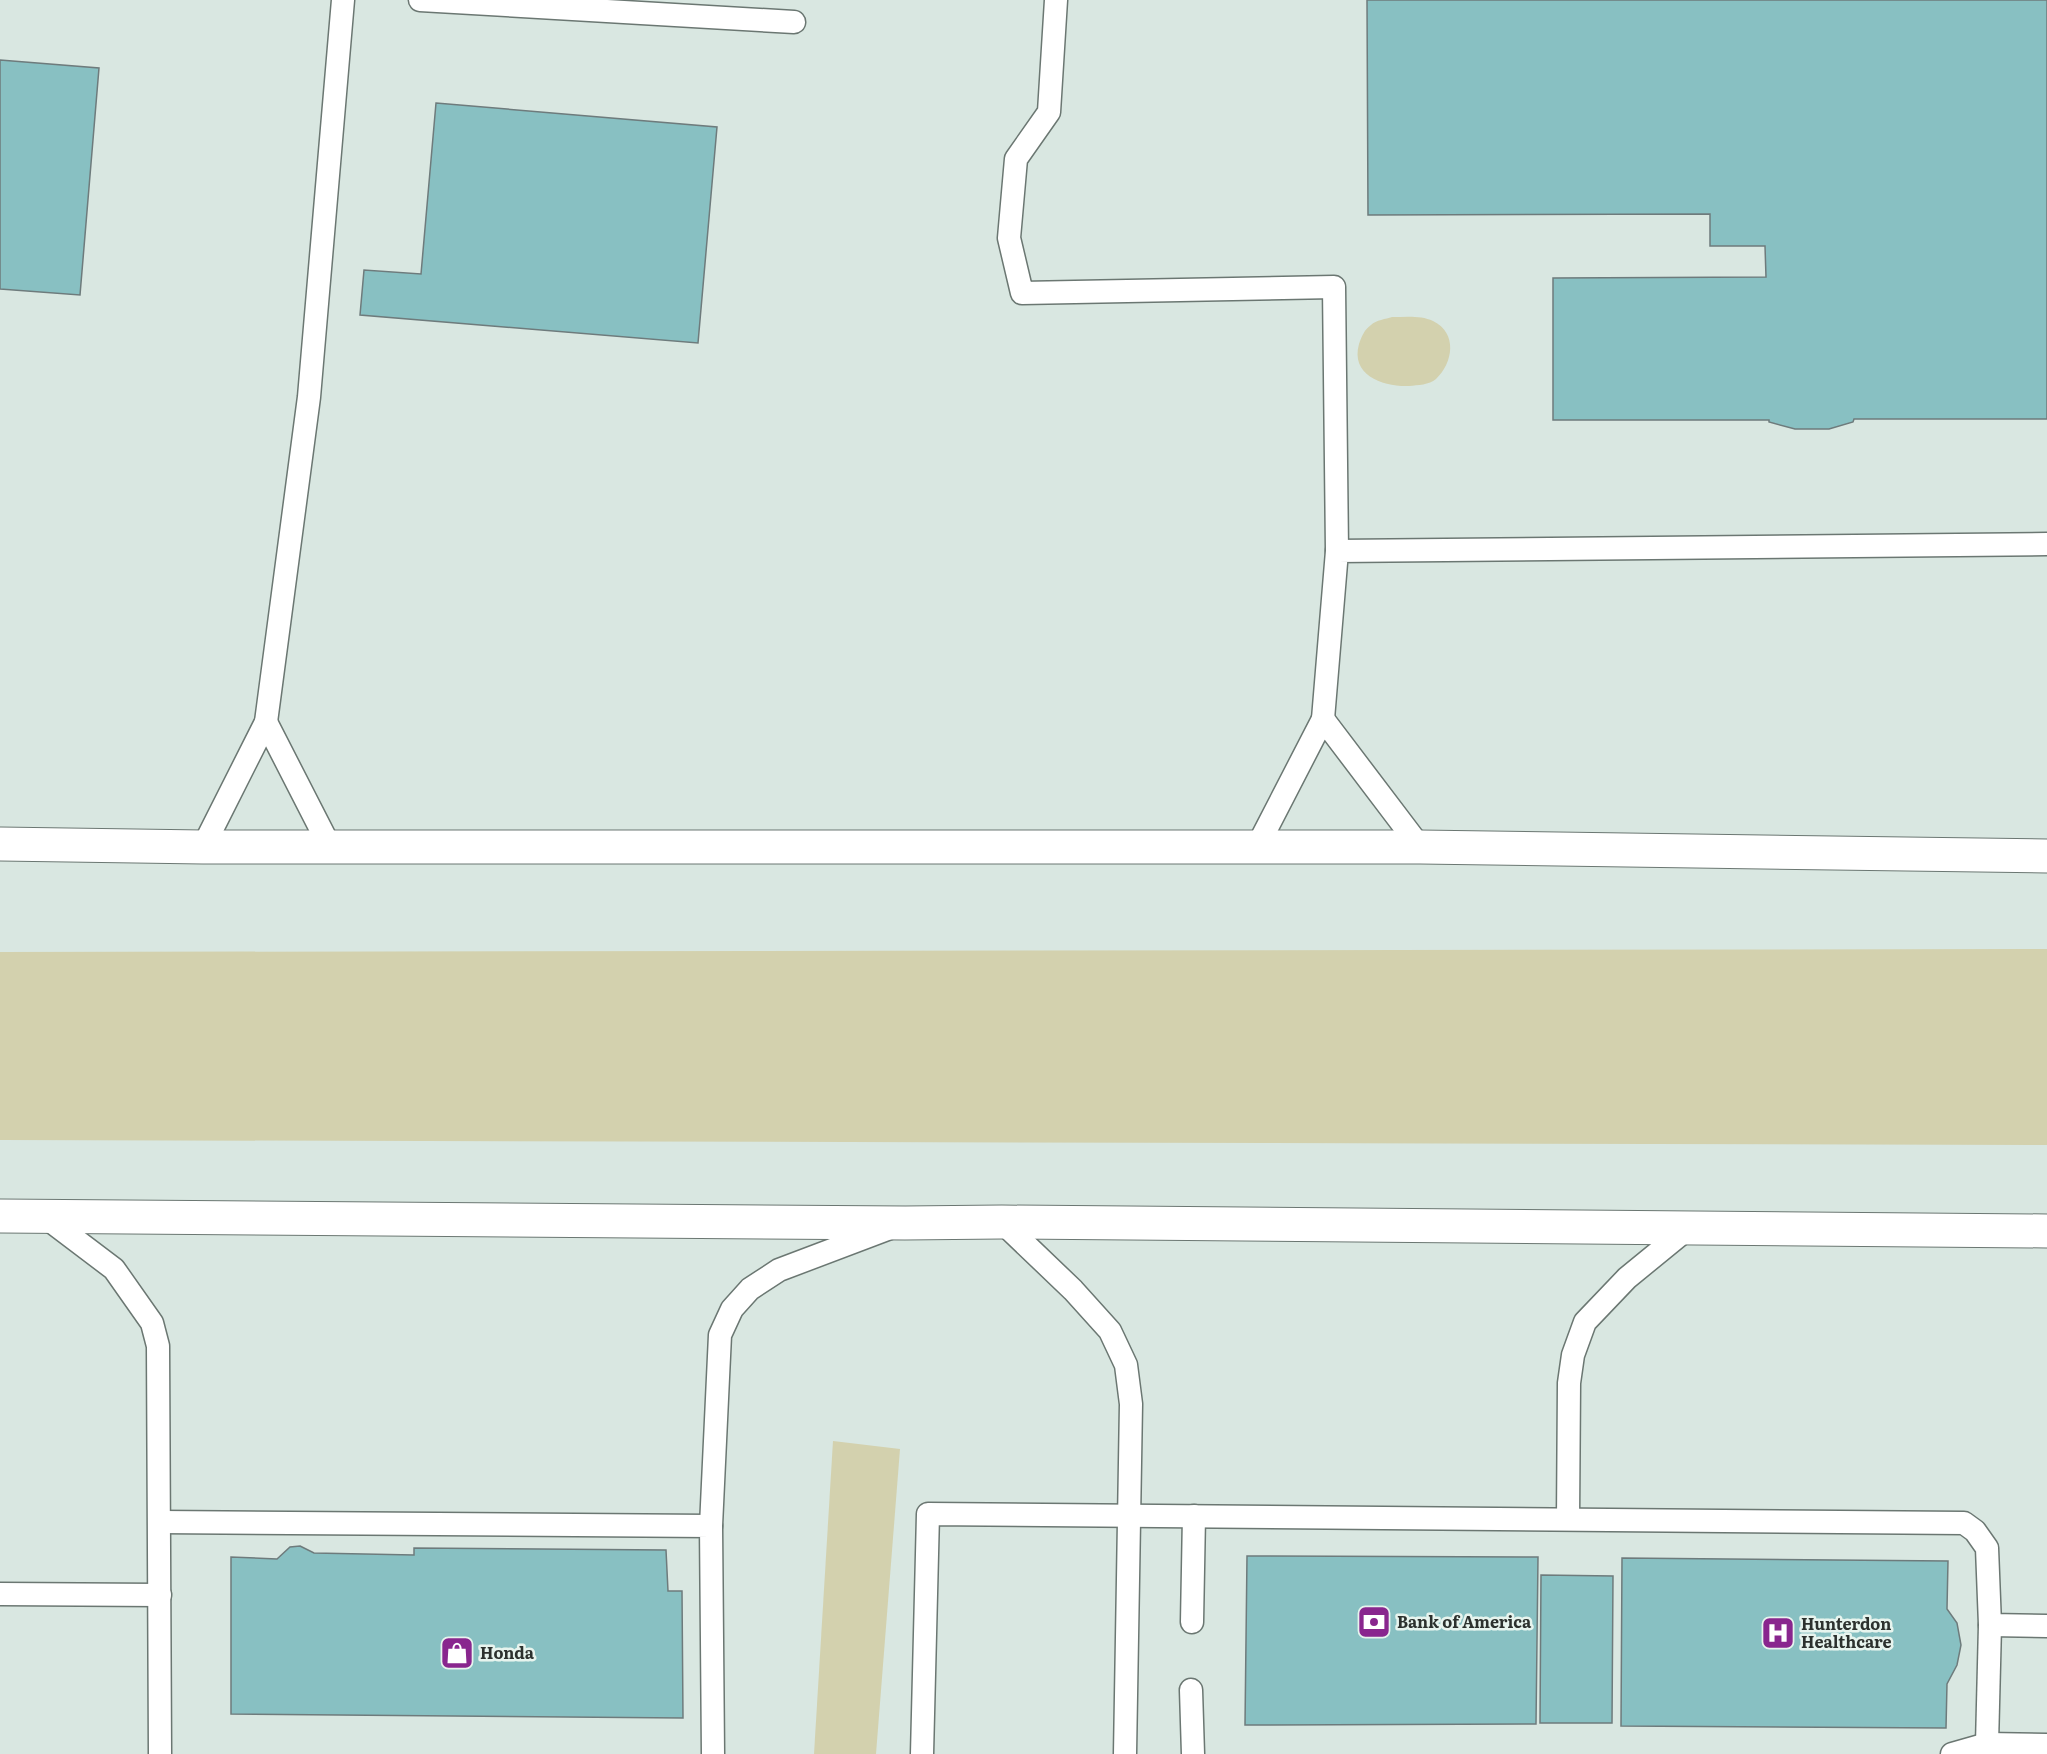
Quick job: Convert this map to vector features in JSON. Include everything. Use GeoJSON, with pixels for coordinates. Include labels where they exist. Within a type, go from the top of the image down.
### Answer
{"type":"FeatureCollection","features":[{"type":"Feature","properties":{"kind":"highway"},"geometry":{"type":"LineString","coordinates":[[0,844],[203,847],[1420,847],[2047,856]]}},
{"type":"Feature","properties":{"kind":"highway"},"geometry":{"type":"LineString","coordinates":[[0,1216],[1002,1222],[2047,1232]]}},
{"type":"Feature","properties":{"kind":"lane"},"geometry":{"type":"LineString","coordinates":[[203,847],[266,722],[309,397],[343,0]]}},
{"type":"Feature","properties":{"kind":"lane"},"geometry":{"type":"LineString","coordinates":[[420,0],[794,22]]}},
{"type":"Feature","properties":{"kind":"lane"},"geometry":{"type":"LineString","coordinates":[[1056,0],[1049,112],[1016,159],[1009,238],[1022,293],[1334,287],[1337,551],[1323,719],[1257,847]]}},
{"type":"Feature","properties":{"kind":"lane"},"geometry":{"type":"LineString","coordinates":[[1337,551],[2047,544]]}},
{"type":"Feature","properties":{"kind":"lane"},"geometry":{"type":"LineString","coordinates":[[1323,719],[1420,847]]}},
{"type":"Feature","properties":{"kind":"lane"},"geometry":{"type":"LineString","coordinates":[[266,722],[330,847]]}},
{"type":"Feature","properties":{"kind":"lane"},"geometry":{"type":"LineString","coordinates":[[44,1216],[114,1269],[152,1323],[158,1346],[160,1754]]}},
{"type":"Feature","properties":{"kind":"lane"},"geometry":{"type":"LineString","coordinates":[[1002,1222],[1073,1290],[1110,1331],[1126,1365],[1131,1404],[1125,1754]]}},
{"type":"Feature","properties":{"kind":"lane"},"geometry":{"type":"LineString","coordinates":[[713,1754],[711,1526],[720,1335],[732,1309],[750,1289],[779,1270],[905,1223]]}},
{"type":"Feature","properties":{"kind":"lane"},"geometry":{"type":"LineString","coordinates":[[1568,1519],[1569,1383],[1573,1355],[1585,1322],[1627,1278],[1687,1228]]}},
{"type":"Feature","properties":{"kind":"lane"},"geometry":{"type":"LineString","coordinates":[[922,1754],[928,1514],[1964,1523],[1975,1531],[1987,1548],[1990,1625],[1987,1744]]}},
{"type":"Feature","properties":{"kind":"lane"},"geometry":{"type":"LineString","coordinates":[[1192,1622],[1194,1516]]}},
{"type":"Feature","properties":{"kind":"lane"},"geometry":{"type":"LineString","coordinates":[[160,1522],[711,1526]]}},
{"type":"Feature","properties":{"kind":"lane"},"geometry":{"type":"LineString","coordinates":[[0,1594],[160,1595]]}},
{"type":"Feature","properties":{"kind":"lane"},"geometry":{"type":"LineString","coordinates":[[1990,1625],[2047,1626]]}},
{"type":"Feature","properties":{"kind":"lane"},"geometry":{"type":"LineString","coordinates":[[1191,1690],[1193,1754]]}},
{"type":"Feature","properties":{"kind":"lane"},"geometry":{"type":"LineString","coordinates":[[1952,1754],[1987,1744],[2047,1745]]}},
{"type":"Feature","properties":{"kind":"shaded area"},"geometry":{"type":"Polygon","coordinates":[[[1392,317],[1428,319],[1441,326],[1446,333],[1450,348],[1449,357],[1436,379],[1423,384],[1399,386],[1380,382],[1364,372],[1358,355],[1362,336],[1376,322],[1392,317]]]}},
{"type":"Feature","properties":{"kind":"shaded area"},"geometry":{"type":"Polygon","coordinates":[[[2047,949],[2047,1145],[0,1140],[0,952],[2047,949]]]}},
{"type":"Feature","properties":{"kind":"shaded area"},"geometry":{"type":"Polygon","coordinates":[[[833,1441],[900,1449],[876,1754],[814,1754],[833,1441]]]}},
{"type":"Feature","properties":{"kind":"building"},"geometry":{"type":"Polygon","coordinates":[[[1367,0],[2047,0],[2047,419],[1854,419],[1853,422],[1829,429],[1795,429],[1769,422],[1769,420],[1553,420],[1553,278],[1766,277],[1765,246],[1710,246],[1710,214],[1368,215],[1367,0]]]}},
{"type":"Feature","properties":{"kind":"building"},"geometry":{"type":"Polygon","coordinates":[[[0,60],[99,68],[80,295],[0,289],[0,60]]]}},
{"type":"Feature","properties":{"kind":"building"},"geometry":{"type":"Polygon","coordinates":[[[436,103],[717,127],[698,343],[360,315],[364,270],[421,274],[436,103]]]}},
{"type":"Feature","properties":{"kind":"building","name":"Honda"},"geometry":{"type":"Polygon","coordinates":[[[300,1546],[314,1553],[414,1555],[414,1548],[666,1550],[668,1591],[682,1591],[683,1718],[231,1714],[231,1557],[277,1559],[290,1547],[300,1546]]]}},
{"type":"Feature","properties":{"kind":"building"},"geometry":{"type":"Polygon","coordinates":[[[1247,1556],[1538,1557],[1536,1724],[1245,1725],[1247,1556]]]}},
{"type":"Feature","properties":{"kind":"building"},"geometry":{"type":"Polygon","coordinates":[[[1622,1558],[1948,1561],[1947,1609],[1957,1623],[1961,1645],[1957,1665],[1947,1684],[1946,1728],[1621,1726],[1622,1558]]]}},
{"type":"Feature","properties":{"kind":"building"},"geometry":{"type":"Polygon","coordinates":[[[1541,1575],[1613,1576],[1612,1723],[1540,1723],[1541,1575]]]}},
{"type":"Feature","properties":{"kind":"place","name":"Bank of America"},"geometry":{"type":"Point","coordinates":[1374,1622]}},
{"type":"Feature","properties":{"kind":"place","name":"Hunterdon Healthcare"},"geometry":{"type":"Point","coordinates":[1778,1633]}},
{"type":"Feature","properties":{"kind":"place","name":"Honda"},"geometry":{"type":"Point","coordinates":[457,1653]}}]}
